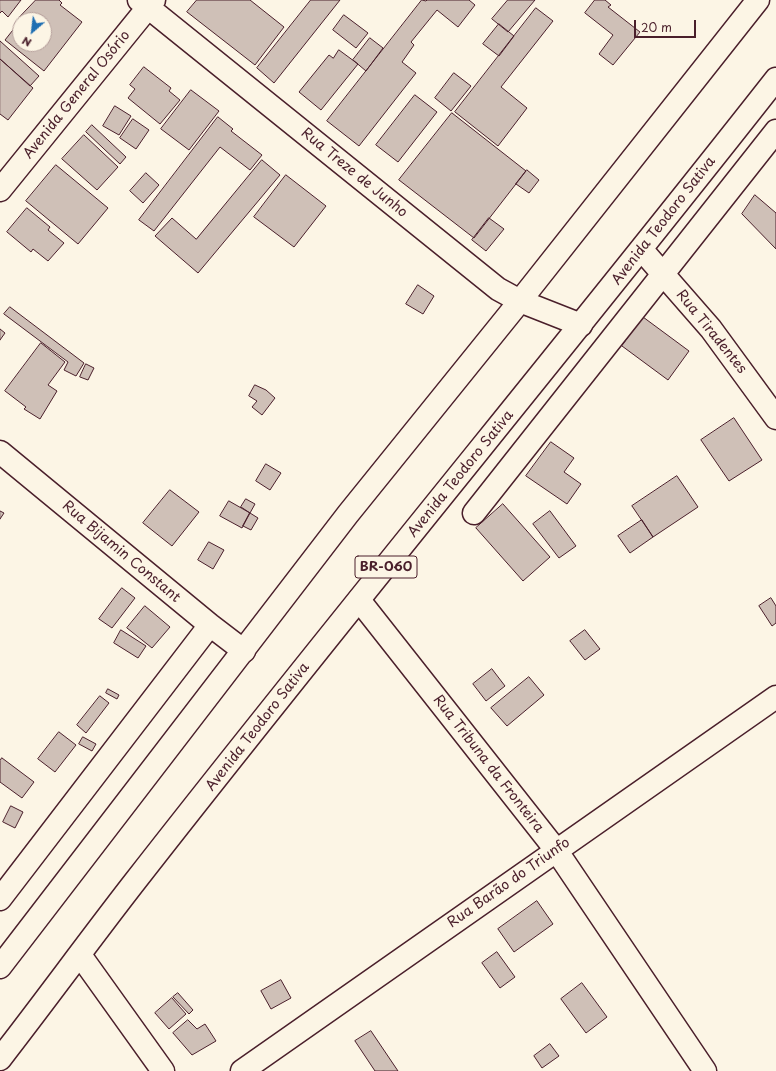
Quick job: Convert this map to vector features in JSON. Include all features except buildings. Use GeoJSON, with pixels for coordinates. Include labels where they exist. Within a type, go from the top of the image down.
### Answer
{"type":"FeatureCollection","features":[{"type":"Feature","properties":{"kind":"street"},"geometry":{"type":"LineString","coordinates":[[0,967],[348,514],[520,301],[758,0]]}},
{"type":"Feature","properties":{"kind":"street","name":"Rua Treze de Junho"},"geometry":{"type":"LineString","coordinates":[[147,3],[498,289],[520,301],[581,325]]}},
{"type":"Feature","properties":{"kind":"street","name":"Avenida General Osório"},"geometry":{"type":"LineString","coordinates":[[0,190],[147,3]]}},
{"type":"Feature","properties":{"kind":"street","name":"Avenida Teodoro Sativa"},"geometry":{"type":"LineString","coordinates":[[0,1059],[132,886],[359,600],[642,250],[776,79]]}},
{"type":"Feature","properties":{"kind":"street"},"geometry":{"type":"LineString","coordinates":[[474,513],[776,131]]}},
{"type":"Feature","properties":{"kind":"street","name":"Rua Tiradentes"},"geometry":{"type":"LineString","coordinates":[[642,250],[711,329],[776,418]]}},
{"type":"Feature","properties":{"kind":"street","name":"Rua Bijamin Constant"},"geometry":{"type":"LineString","coordinates":[[0,452],[210,625],[244,651]]}},
{"type":"Feature","properties":{"kind":"street","name":"Rua Tribuna da Fronteira"},"geometry":{"type":"LineString","coordinates":[[359,600],[556,850],[705,1071]]}},
{"type":"Feature","properties":{"kind":"street"},"geometry":{"type":"LineString","coordinates":[[0,899],[210,625]]}},
{"type":"Feature","properties":{"kind":"street","name":"Rua Barão do Triunfo"},"geometry":{"type":"LineString","coordinates":[[242,1071],[776,697]]}},
{"type":"Feature","properties":{"kind":"street"},"geometry":{"type":"LineString","coordinates":[[80,954],[163,1071]]}}]}
